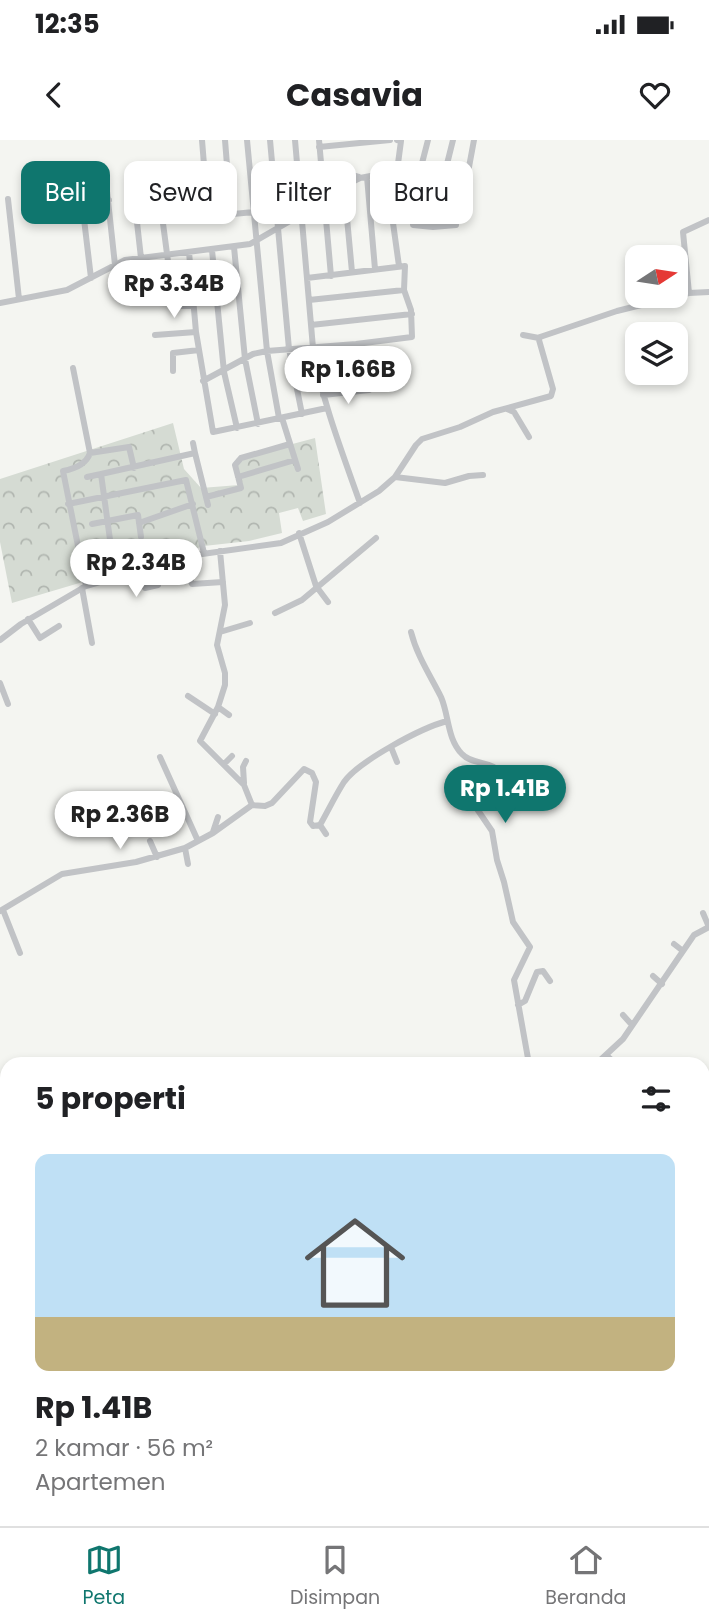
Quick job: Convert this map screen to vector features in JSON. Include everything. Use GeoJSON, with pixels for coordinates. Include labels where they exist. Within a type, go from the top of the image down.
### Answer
{"type":"FeatureCollection","features":[{"type":"Feature","properties":{"kind":"street"},"geometry":{"type":"LineString","coordinates":[[202,140],[204,161]]}},
{"type":"Feature","properties":{"kind":"street"},"geometry":{"type":"LineString","coordinates":[[225,140],[227,161]]}},
{"type":"Feature","properties":{"kind":"street"},"geometry":{"type":"LineString","coordinates":[[247,140],[251,181]]}},
{"type":"Feature","properties":{"kind":"street"},"geometry":{"type":"LineString","coordinates":[[270,140],[289,349],[302,414]]}},
{"type":"Feature","properties":{"kind":"street"},"geometry":{"type":"LineString","coordinates":[[295,140],[297,161]]}},
{"type":"Feature","properties":{"kind":"street"},"geometry":{"type":"LineString","coordinates":[[319,144],[390,140]]}},
{"type":"Feature","properties":{"kind":"street"},"geometry":{"type":"LineString","coordinates":[[395,161],[400,140]]}},
{"type":"Feature","properties":{"kind":"street"},"geometry":{"type":"LineString","coordinates":[[423,161],[428,140]]}},
{"type":"Feature","properties":{"kind":"street"},"geometry":{"type":"LineString","coordinates":[[448,161],[453,140]]}},
{"type":"Feature","properties":{"kind":"street"},"geometry":{"type":"LineString","coordinates":[[470,161],[474,140]]}},
{"type":"Feature","properties":{"kind":"street"},"geometry":{"type":"LineString","coordinates":[[356,176],[363,177]]}},
{"type":"Feature","properties":{"kind":"street"},"geometry":{"type":"LineString","coordinates":[[356,180],[370,176]]}},
{"type":"Feature","properties":{"kind":"street"},"geometry":{"type":"LineString","coordinates":[[363,177],[375,269]]}},
{"type":"Feature","properties":{"kind":"street"},"geometry":{"type":"LineString","coordinates":[[8,200],[19,299]]}},
{"type":"Feature","properties":{"kind":"street"},"geometry":{"type":"LineString","coordinates":[[110,211],[115,265]]}},
{"type":"Feature","properties":{"kind":"street"},"geometry":{"type":"LineString","coordinates":[[689,293],[683,232],[709,220]]}},
{"type":"Feature","properties":{"kind":"street"},"geometry":{"type":"LineString","coordinates":[[85,224],[91,278]]}},
{"type":"Feature","properties":{"kind":"street"},"geometry":{"type":"LineString","coordinates":[[137,224],[141,258]]}},
{"type":"Feature","properties":{"kind":"street"},"geometry":{"type":"LineString","coordinates":[[163,224],[176,306],[194,306]]}},
{"type":"Feature","properties":{"kind":"street"},"geometry":{"type":"LineString","coordinates":[[255,224],[267,351],[281,418],[298,469]]}},
{"type":"Feature","properties":{"kind":"street"},"geometry":{"type":"LineString","coordinates":[[0,303],[67,290],[115,265],[141,258],[234,247],[256,241],[285,224]]}},
{"type":"Feature","properties":{"kind":"street"},"geometry":{"type":"LineString","coordinates":[[303,224],[317,373],[360,503]]}},
{"type":"Feature","properties":{"kind":"street"},"geometry":{"type":"LineString","coordinates":[[325,224],[331,276]]}},
{"type":"Feature","properties":{"kind":"street"},"geometry":{"type":"LineString","coordinates":[[348,224],[352,272]]}},
{"type":"Feature","properties":{"kind":"street"},"geometry":{"type":"LineString","coordinates":[[393,224],[399,266]]}},
{"type":"Feature","properties":{"kind":"street"},"geometry":{"type":"LineString","coordinates":[[413,224],[433,227],[456,224]]}},
{"type":"Feature","properties":{"kind":"street"},"geometry":{"type":"LineString","coordinates":[[234,247],[245,359],[258,424]]}},
{"type":"Feature","properties":{"kind":"street"},"geometry":{"type":"LineString","coordinates":[[212,250],[224,372],[237,428]]}},
{"type":"Feature","properties":{"kind":"street"},"geometry":{"type":"LineString","coordinates":[[189,252],[196,332],[213,432],[327,408]]}},
{"type":"Feature","properties":{"kind":"street"},"geometry":{"type":"LineString","coordinates":[[204,381],[245,359],[267,351],[412,338],[412,314],[404,290],[406,267],[307,278]]}},
{"type":"Feature","properties":{"kind":"street"},"geometry":{"type":"LineString","coordinates":[[171,284],[191,283]]}},
{"type":"Feature","properties":{"kind":"street"},"geometry":{"type":"LineString","coordinates":[[309,300],[404,290]]}},
{"type":"Feature","properties":{"kind":"street"},"geometry":{"type":"LineString","coordinates":[[523,335],[539,338],[606,314],[689,293],[709,292]]}},
{"type":"Feature","properties":{"kind":"street"},"geometry":{"type":"LineString","coordinates":[[311,325],[412,314]]}},
{"type":"Feature","properties":{"kind":"street"},"geometry":{"type":"LineString","coordinates":[[155,335],[196,332]]}},
{"type":"Feature","properties":{"kind":"street"},"geometry":{"type":"LineString","coordinates":[[0,640],[29,619],[84,587],[115,576],[204,553],[281,543],[328,522],[395,477],[422,439],[553,394],[539,338]]}},
{"type":"Feature","properties":{"kind":"street"},"geometry":{"type":"LineString","coordinates":[[317,373],[359,369],[356,344]]}},
{"type":"Feature","properties":{"kind":"street"},"geometry":{"type":"LineString","coordinates":[[173,371],[173,353],[199,350]]}},
{"type":"Feature","properties":{"kind":"street"},"geometry":{"type":"LineString","coordinates":[[73,368],[90,453],[88,459],[81,464],[63,471],[92,643]]}},
{"type":"Feature","properties":{"kind":"street"},"geometry":{"type":"LineString","coordinates":[[323,395],[369,390]]}},
{"type":"Feature","properties":{"kind":"street"},"geometry":{"type":"LineString","coordinates":[[505,409],[514,412],[528,437]]}},
{"type":"Feature","properties":{"kind":"street"},"geometry":{"type":"LineString","coordinates":[[193,443],[208,505]]}},
{"type":"Feature","properties":{"kind":"street"},"geometry":{"type":"LineString","coordinates":[[139,523],[206,496],[241,488],[235,465],[241,458],[290,444]]}},
{"type":"Feature","properties":{"kind":"street"},"geometry":{"type":"LineString","coordinates":[[90,453],[129,447],[134,468]]}},
{"type":"Feature","properties":{"kind":"street"},"geometry":{"type":"LineString","coordinates":[[87,477],[195,453]]}},
{"type":"Feature","properties":{"kind":"street"},"geometry":{"type":"LineString","coordinates":[[238,477],[295,460]]}},
{"type":"Feature","properties":{"kind":"street"},"geometry":{"type":"LineString","coordinates":[[101,474],[115,576]]}},
{"type":"Feature","properties":{"kind":"street"},"geometry":{"type":"LineString","coordinates":[[395,477],[445,483],[483,475]]}},
{"type":"Feature","properties":{"kind":"street"},"geometry":{"type":"LineString","coordinates":[[68,504],[186,480],[204,553]]}},
{"type":"Feature","properties":{"kind":"street"},"geometry":{"type":"LineString","coordinates":[[92,524],[138,515],[141,537]]}},
{"type":"Feature","properties":{"kind":"street"},"geometry":{"type":"LineString","coordinates":[[299,533],[316,586],[328,602]]}},
{"type":"Feature","properties":{"kind":"street"},"geometry":{"type":"LineString","coordinates":[[275,613],[302,600],[376,538]]}},
{"type":"Feature","properties":{"kind":"street"},"geometry":{"type":"LineString","coordinates":[[95,549],[130,542]]}},
{"type":"Feature","properties":{"kind":"street"},"geometry":{"type":"LineString","coordinates":[[220,551],[225,605],[217,644],[225,673],[225,685],[215,714],[200,741],[244,785]]}},
{"type":"Feature","properties":{"kind":"street"},"geometry":{"type":"LineString","coordinates":[[173,560],[177,572],[187,571],[192,584],[223,582]]}},
{"type":"Feature","properties":{"kind":"street"},"geometry":{"type":"LineString","coordinates":[[137,570],[145,588],[158,585]]}},
{"type":"Feature","properties":{"kind":"street"},"geometry":{"type":"LineString","coordinates":[[29,619],[40,638],[59,626]]}},
{"type":"Feature","properties":{"kind":"street"},"geometry":{"type":"LineString","coordinates":[[220,632],[250,623]]}},
{"type":"Feature","properties":{"kind":"street"},"geometry":{"type":"LineString","coordinates":[[411,632],[416,651],[442,699],[447,721],[463,756],[497,769],[495,774],[475,788],[472,797],[492,831],[513,922],[530,947],[514,980],[528,1057]]}},
{"type":"Feature","properties":{"kind":"street"},"geometry":{"type":"LineString","coordinates":[[0,683],[8,704]]}},
{"type":"Feature","properties":{"kind":"street"},"geometry":{"type":"LineString","coordinates":[[188,696],[215,714]]}},
{"type":"Feature","properties":{"kind":"street"},"geometry":{"type":"LineString","coordinates":[[218,707],[229,715]]}},
{"type":"Feature","properties":{"kind":"street"},"geometry":{"type":"LineString","coordinates":[[320,825],[345,781],[391,747],[447,721]]}},
{"type":"Feature","properties":{"kind":"street"},"geometry":{"type":"LineString","coordinates":[[391,747],[397,762]]}},
{"type":"Feature","properties":{"kind":"street"},"geometry":{"type":"LineString","coordinates":[[224,764],[232,756]]}},
{"type":"Feature","properties":{"kind":"street"},"geometry":{"type":"LineString","coordinates":[[159,757],[198,841]]}},
{"type":"Feature","properties":{"kind":"street"},"geometry":{"type":"LineString","coordinates":[[246,761],[243,767],[244,785],[252,805]]}},
{"type":"Feature","properties":{"kind":"street"},"geometry":{"type":"LineString","coordinates":[[20,953],[1,911],[62,874],[185,848],[213,834],[252,805],[265,806],[272,803],[301,770],[313,773],[316,782],[310,822],[313,826],[320,825]]}},
{"type":"Feature","properties":{"kind":"street"},"geometry":{"type":"LineString","coordinates":[[213,834],[218,817]]}},
{"type":"Feature","properties":{"kind":"street"},"geometry":{"type":"LineString","coordinates":[[320,825],[326,834]]}},
{"type":"Feature","properties":{"kind":"street"},"geometry":{"type":"LineString","coordinates":[[150,841],[157,856]]}},
{"type":"Feature","properties":{"kind":"street"},"geometry":{"type":"LineString","coordinates":[[185,848],[188,864]]}},
{"type":"Feature","properties":{"kind":"street"},"geometry":{"type":"LineString","coordinates":[[606,1055],[623,1039],[694,935],[709,927],[703,913]]}},
{"type":"Feature","properties":{"kind":"street"},"geometry":{"type":"LineString","coordinates":[[688,927],[694,935]]}},
{"type":"Feature","properties":{"kind":"street"},"geometry":{"type":"LineString","coordinates":[[674,944],[683,951]]}},
{"type":"Feature","properties":{"kind":"street"},"geometry":{"type":"LineString","coordinates":[[518,1005],[525,1001],[537,972],[544,971],[550,981]]}},
{"type":"Feature","properties":{"kind":"street"},"geometry":{"type":"LineString","coordinates":[[653,976],[662,984]]}},
{"type":"Feature","properties":{"kind":"street"},"geometry":{"type":"LineString","coordinates":[[624,1015],[632,1025]]}},
{"type":"Feature","properties":{"kind":"green space"},"geometry":{"type":"Polygon","coordinates":[[[173,423],[184,469],[201,488],[239,485],[236,459],[315,438],[326,514],[303,521],[298,508],[279,513],[282,533],[249,541],[204,546],[12,603],[0,542],[0,479],[173,423]]]}}]}
